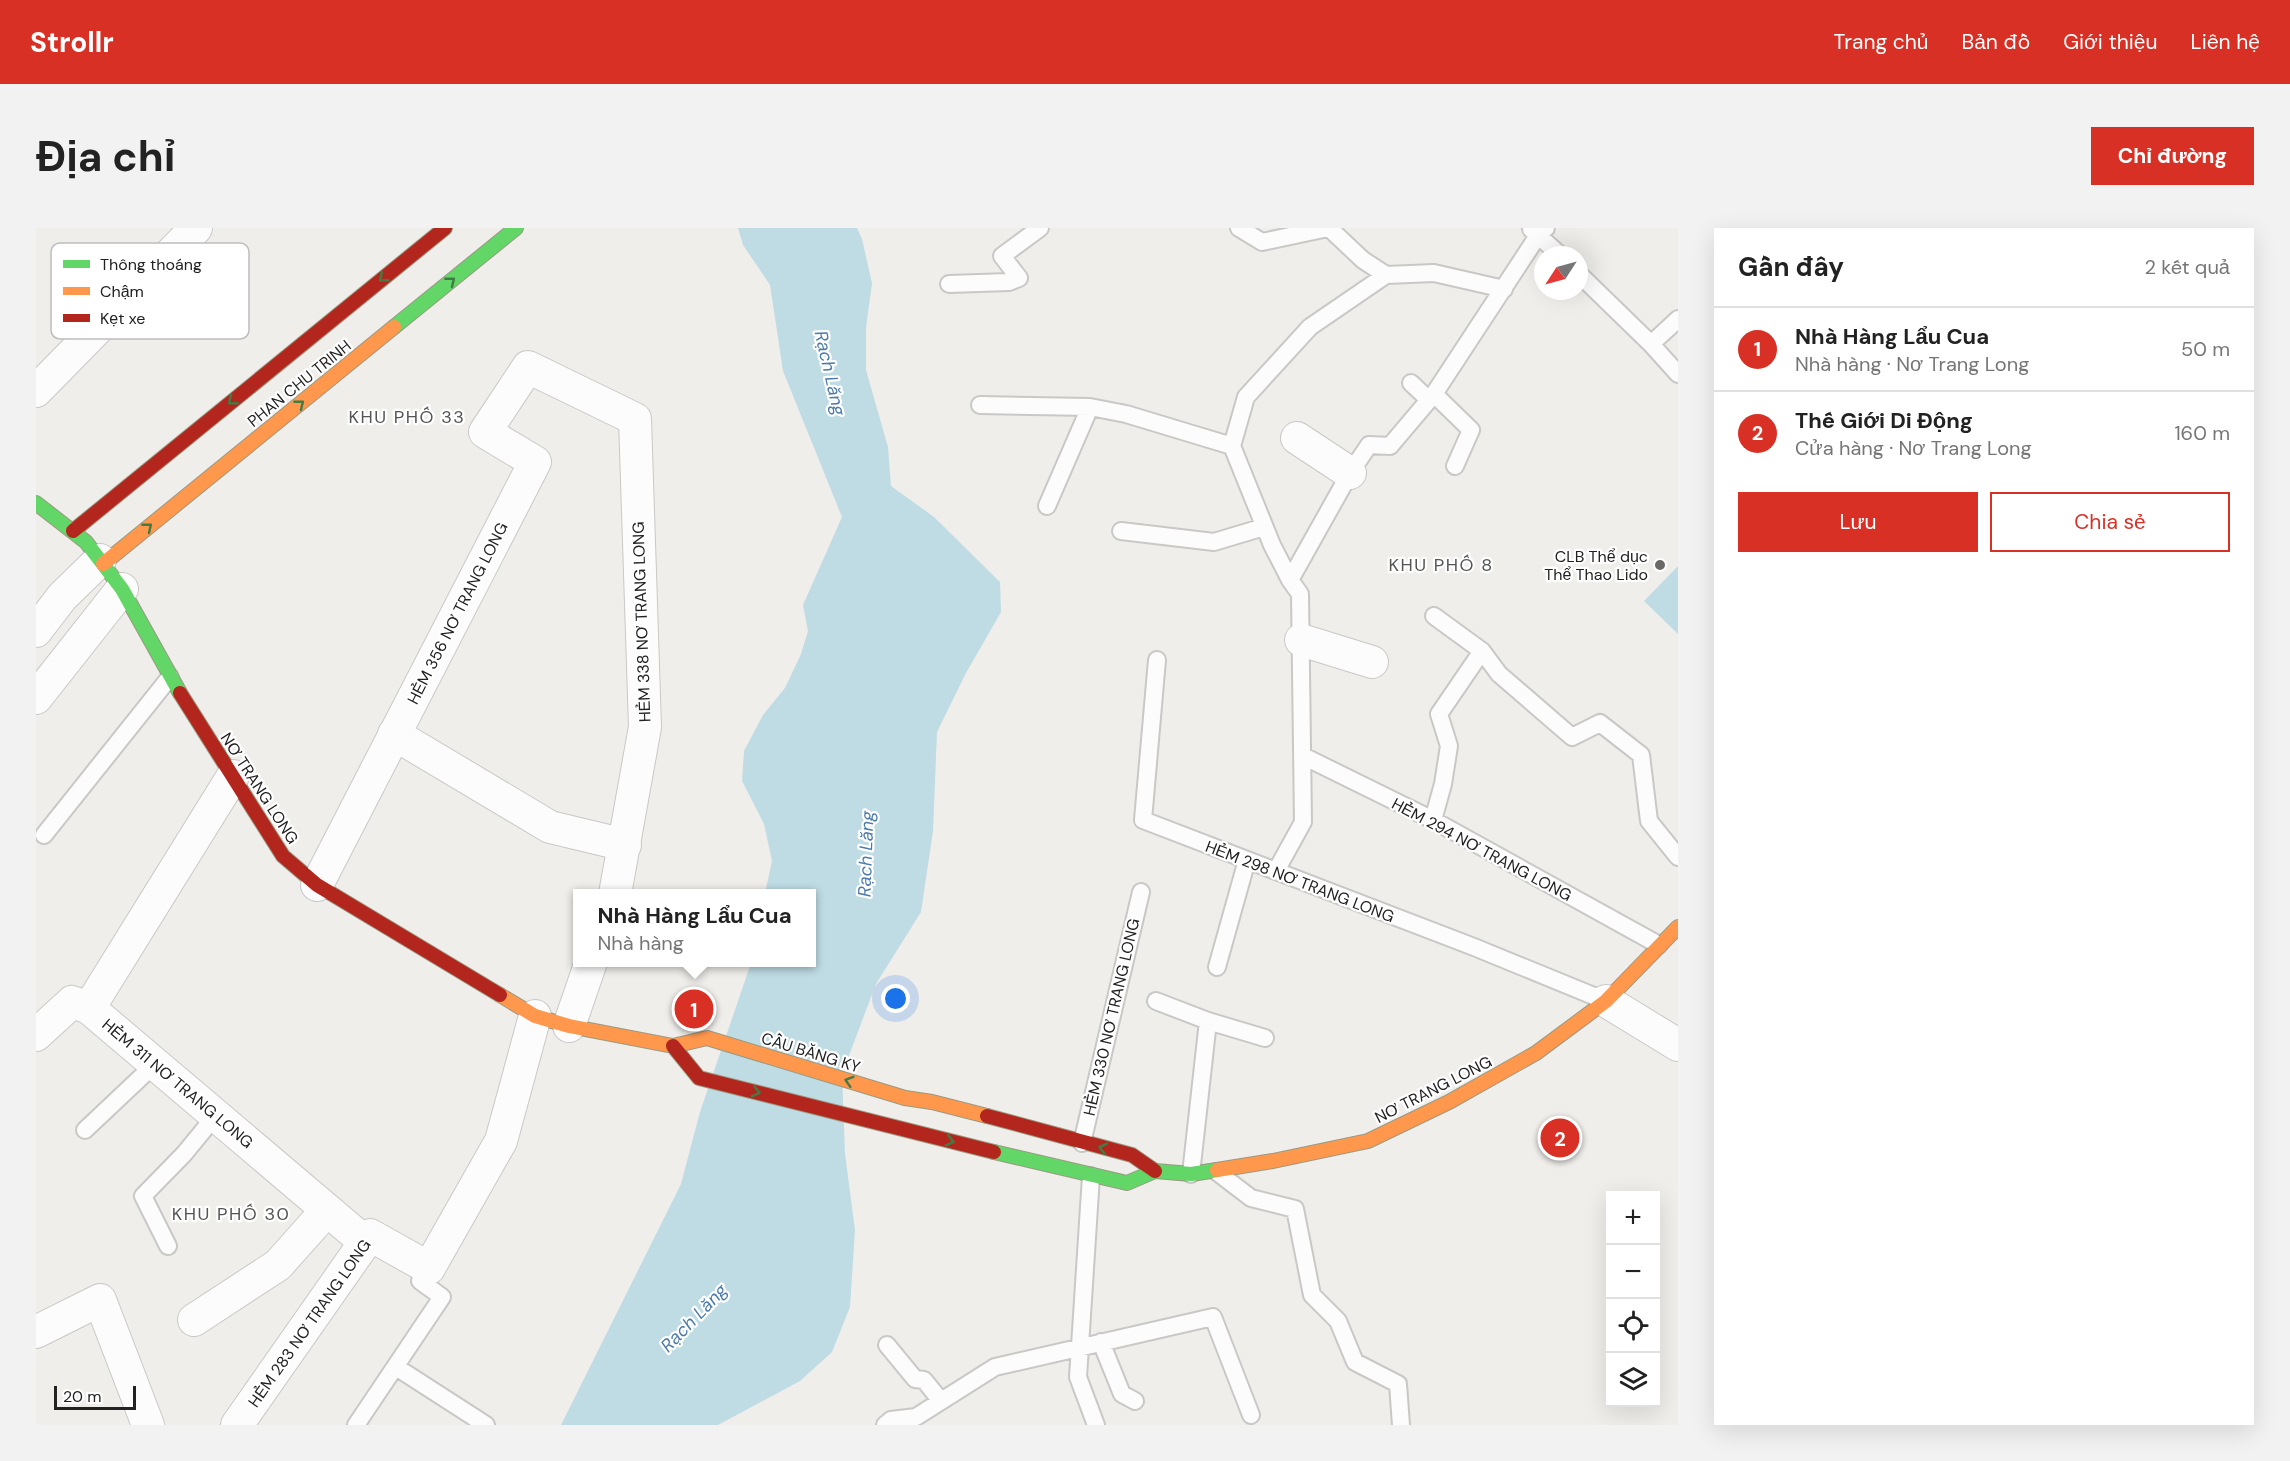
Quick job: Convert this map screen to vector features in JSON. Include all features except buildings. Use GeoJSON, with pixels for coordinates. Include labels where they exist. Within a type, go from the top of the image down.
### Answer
{"type":"FeatureCollection","features":[{"type":"Feature","properties":{"kind":"main road","name":"PHAN CHU TRINH"},"geometry":{"type":"LineString","coordinates":[[73,531],[445,228]]}},
{"type":"Feature","properties":{"kind":"main road","name":"PHAN CHU TRINH"},"geometry":{"type":"LineString","coordinates":[[101,562],[516,228]]}},
{"type":"Feature","properties":{"kind":"main road","name":"NƠ TRANG LONG"},"geometry":{"type":"LineString","coordinates":[[36,503],[86,542],[122,590],[170,677],[283,856],[317,885],[535,1016],[569,1026],[672,1046],[707,1038]]}},
{"type":"Feature","properties":{"kind":"main road","name":"NƠ TRANG LONG"},"geometry":{"type":"LineString","coordinates":[[672,1046],[699,1078],[1127,1183],[1155,1171],[1191,1174],[1368,1141],[1449,1102],[1536,1053],[1606,1001],[1678,927]]}},
{"type":"Feature","properties":{"kind":"main road","name":"CẦU BĂNG KY"},"geometry":{"type":"LineString","coordinates":[[707,1038],[905,1098]]}},
{"type":"Feature","properties":{"kind":"main road","name":"NƠ TRANG LONG"},"geometry":{"type":"LineString","coordinates":[[905,1098],[932,1102],[1132,1155],[1155,1171]]}},
{"type":"Feature","properties":{"kind":"street"},"geometry":{"type":"LineString","coordinates":[[181,243],[196,228]]}},
{"type":"Feature","properties":{"kind":"street"},"geometry":{"type":"LineString","coordinates":[[36,391],[87,339]]}},
{"type":"Feature","properties":{"kind":"street","name":"HẺM 338 NƠ TRANG LONG"},"geometry":{"type":"LineString","coordinates":[[528,367],[635,419],[645,727],[616,889]]}},
{"type":"Feature","properties":{"kind":"street","name":"HẺM 356 NƠ TRANG LONG"},"geometry":{"type":"LineString","coordinates":[[317,885],[535,462],[485,432],[528,367]]}},
{"type":"Feature","properties":{"kind":"street"},"geometry":{"type":"LineString","coordinates":[[1297,438],[1350,473]]}},
{"type":"Feature","properties":{"kind":"street"},"geometry":{"type":"LineString","coordinates":[[36,631],[62,597],[101,562]]}},
{"type":"Feature","properties":{"kind":"street"},"geometry":{"type":"LineString","coordinates":[[36,698],[122,590]]}},
{"type":"Feature","properties":{"kind":"street"},"geometry":{"type":"LineString","coordinates":[[1301,640],[1372,662]]}},
{"type":"Feature","properties":{"kind":"street"},"geometry":{"type":"LineString","coordinates":[[394,734],[550,827],[624,845]]}},
{"type":"Feature","properties":{"kind":"street","name":"HẺM 311 NƠ TRANG LONG"},"geometry":{"type":"LineString","coordinates":[[233,776],[89,1008],[365,1242]]}},
{"type":"Feature","properties":{"kind":"street"},"geometry":{"type":"LineString","coordinates":[[569,1026],[590,967]]}},
{"type":"Feature","properties":{"kind":"street"},"geometry":{"type":"LineString","coordinates":[[1606,1001],[1678,1045]]}},
{"type":"Feature","properties":{"kind":"street"},"geometry":{"type":"LineString","coordinates":[[36,1035],[72,1002],[89,1008]]}},
{"type":"Feature","properties":{"kind":"street"},"geometry":{"type":"LineString","coordinates":[[429,1268],[501,1142],[535,1016]]}},
{"type":"Feature","properties":{"kind":"street"},"geometry":{"type":"LineString","coordinates":[[194,1320],[278,1265],[327,1210]]}},
{"type":"Feature","properties":{"kind":"street","name":"HẺM 283 NƠ TRANG LONG"},"geometry":{"type":"LineString","coordinates":[[237,1425],[370,1235],[429,1268]]}},
{"type":"Feature","properties":{"kind":"street"},"geometry":{"type":"LineString","coordinates":[[36,1332],[100,1300],[148,1425]]}},
{"type":"Feature","properties":{"kind":"lane"},"geometry":{"type":"LineString","coordinates":[[949,284],[1009,282],[1019,278],[1002,256],[1040,228]]}},
{"type":"Feature","properties":{"kind":"lane"},"geometry":{"type":"LineString","coordinates":[[1239,228],[1262,242],[1329,228],[1363,260],[1386,275]]}},
{"type":"Feature","properties":{"kind":"lane"},"geometry":{"type":"LineString","coordinates":[[1290,580],[1350,473],[1369,445],[1390,446],[1431,397],[1503,289],[1538,230],[1552,246]]}},
{"type":"Feature","properties":{"kind":"lane"},"geometry":{"type":"LineString","coordinates":[[1276,871],[1304,822],[1300,594],[1290,580],[1264,527],[1232,446],[1246,397],[1310,327],[1386,275],[1434,273],[1503,289]]}},
{"type":"Feature","properties":{"kind":"lane"},"geometry":{"type":"LineString","coordinates":[[1588,282],[1678,374]]}},
{"type":"Feature","properties":{"kind":"lane"},"geometry":{"type":"LineString","coordinates":[[1651,344],[1678,319]]}},
{"type":"Feature","properties":{"kind":"lane"},"geometry":{"type":"LineString","coordinates":[[1411,383],[1472,430],[1455,466]]}},
{"type":"Feature","properties":{"kind":"lane"},"geometry":{"type":"LineString","coordinates":[[980,405],[1090,407],[1126,414],[1232,446]]}},
{"type":"Feature","properties":{"kind":"lane"},"geometry":{"type":"LineString","coordinates":[[1047,506],[1090,407]]}},
{"type":"Feature","properties":{"kind":"lane"},"geometry":{"type":"LineString","coordinates":[[1121,531],[1214,542],[1264,527]]}},
{"type":"Feature","properties":{"kind":"lane"},"geometry":{"type":"LineString","coordinates":[[1434,616],[1482,651],[1498,674],[1572,737],[1600,723],[1641,755],[1648,821],[1678,857]]}},
{"type":"Feature","properties":{"kind":"lane"},"geometry":{"type":"LineString","coordinates":[[1433,820],[1443,784],[1449,746],[1439,714],[1482,651]]}},
{"type":"Feature","properties":{"kind":"lane","name":"HẺM 298 NƠ TRANG LONG"},"geometry":{"type":"LineString","coordinates":[[1157,660],[1143,820],[1606,1001]]}},
{"type":"Feature","properties":{"kind":"lane"},"geometry":{"type":"LineString","coordinates":[[44,835],[170,677]]}},
{"type":"Feature","properties":{"kind":"lane","name":"HẺM 294 NƠ TRANG LONG"},"geometry":{"type":"LineString","coordinates":[[1302,756],[1433,820],[1659,945]]}},
{"type":"Feature","properties":{"kind":"lane"},"geometry":{"type":"LineString","coordinates":[[1217,967],[1247,860]]}},
{"type":"Feature","properties":{"kind":"lane","name":"HẺM 330 NƠ TRANG LONG"},"geometry":{"type":"LineString","coordinates":[[1082,1143],[1141,892]]}},
{"type":"Feature","properties":{"kind":"lane"},"geometry":{"type":"LineString","coordinates":[[1156,1001],[1208,1022],[1265,1038]]}},
{"type":"Feature","properties":{"kind":"lane"},"geometry":{"type":"LineString","coordinates":[[1191,1174],[1208,1022]]}},
{"type":"Feature","properties":{"kind":"lane"},"geometry":{"type":"LineString","coordinates":[[85,1130],[155,1064]]}},
{"type":"Feature","properties":{"kind":"lane"},"geometry":{"type":"LineString","coordinates":[[168,1246],[143,1196],[184,1154],[216,1115]]}},
{"type":"Feature","properties":{"kind":"lane"},"geometry":{"type":"LineString","coordinates":[[1215,1170],[1251,1197],[1295,1209],[1312,1295],[1338,1320],[1355,1362],[1398,1384],[1401,1425]]}},
{"type":"Feature","properties":{"kind":"lane"},"geometry":{"type":"LineString","coordinates":[[1091,1176],[1082,1346],[1078,1377],[1096,1425]]}},
{"type":"Feature","properties":{"kind":"lane"},"geometry":{"type":"LineString","coordinates":[[356,1425],[442,1297],[420,1281],[429,1268]]}},
{"type":"Feature","properties":{"kind":"lane"},"geometry":{"type":"LineString","coordinates":[[885,1425],[891,1419],[916,1418],[995,1367],[1213,1317],[1251,1415]]}},
{"type":"Feature","properties":{"kind":"lane"},"geometry":{"type":"LineString","coordinates":[[1101,1342],[1122,1394],[1135,1401]]}},
{"type":"Feature","properties":{"kind":"lane"},"geometry":{"type":"LineString","coordinates":[[887,1345],[915,1379],[924,1380],[941,1401]]}},
{"type":"Feature","properties":{"kind":"lane"},"geometry":{"type":"LineString","coordinates":[[396,1367],[486,1425]]}},
{"type":"Feature","properties":{"kind":"water","name":"Rạch Lăng"},"geometry":{"type":"Polygon","coordinates":[[[738,228],[857,228],[862,239],[872,283],[866,328],[866,370],[888,447],[891,486],[934,517],[1000,582],[1001,612],[966,673],[937,732],[933,831],[921,912],[876,984],[842,1074],[845,1154],[855,1230],[850,1307],[832,1352],[800,1381],[718,1425],[561,1425],[681,1184],[700,1112],[750,967],[816,967],[816,889],[766,889],[772,861],[764,824],[742,781],[744,751],[763,715],[785,688],[801,654],[808,631],[803,605],[842,517],[783,371],[770,285],[743,245],[738,228]]]}},
{"type":"Feature","properties":{"kind":"water"},"geometry":{"type":"Polygon","coordinates":[[[1678,566],[1678,634],[1644,601],[1678,566]]]}},
{"type":"Feature","properties":{"kind":"traffic: fast"},"geometry":{"type":"LineString","coordinates":[[394,327],[516,228]]}},
{"type":"Feature","properties":{"kind":"traffic: fast"},"geometry":{"type":"LineString","coordinates":[[36,503],[86,542],[122,589],[180,693]]}},
{"type":"Feature","properties":{"kind":"traffic: fast"},"geometry":{"type":"LineString","coordinates":[[994,1152],[1127,1183],[1155,1171],[1191,1174],[1217,1170]]}},
{"type":"Feature","properties":{"kind":"traffic: slow"},"geometry":{"type":"LineString","coordinates":[[103,564],[394,327]]}},
{"type":"Feature","properties":{"kind":"traffic: slow"},"geometry":{"type":"LineString","coordinates":[[1217,1170],[1368,1141],[1449,1102],[1536,1053],[1606,1001],[1678,927]]}},
{"type":"Feature","properties":{"kind":"traffic: slow"},"geometry":{"type":"LineString","coordinates":[[500,995],[535,1016],[569,1026],[673,1046],[707,1038],[905,1098],[932,1102],[987,1116]]}},
{"type":"Feature","properties":{"kind":"traffic: jam"},"geometry":{"type":"LineString","coordinates":[[73,531],[445,228]]}},
{"type":"Feature","properties":{"kind":"traffic: jam"},"geometry":{"type":"LineString","coordinates":[[180,693],[283,856],[317,885],[500,995]]}},
{"type":"Feature","properties":{"kind":"traffic: jam"},"geometry":{"type":"LineString","coordinates":[[673,1046],[699,1078],[994,1152]]}},
{"type":"Feature","properties":{"kind":"traffic: jam"},"geometry":{"type":"LineString","coordinates":[[987,1116],[1132,1155],[1155,1171]]}},
{"type":"Feature","properties":{"kind":"place","name":"CLB Thể dục Thể Thao Lido"},"geometry":{"type":"Point","coordinates":[1660,565]}},
{"type":"Feature","properties":{"kind":"place","name":"Nhà Hàng Lẩu Cua"},"geometry":{"type":"Point","coordinates":[694,1009]}},
{"type":"Feature","properties":{"kind":"place","name":"Thế Giới Di Động"},"geometry":{"type":"Point","coordinates":[1560,1138]}},
{"type":"Feature","properties":{"kind":"district","name":"KHU PHỐ 33"},"geometry":{"type":"Point","coordinates":[407,417]}},
{"type":"Feature","properties":{"kind":"district","name":"KHU PHỐ 8"},"geometry":{"type":"Point","coordinates":[1441,565]}},
{"type":"Feature","properties":{"kind":"district","name":"KHU PHỐ 30"},"geometry":{"type":"Point","coordinates":[231,1214]}}]}
